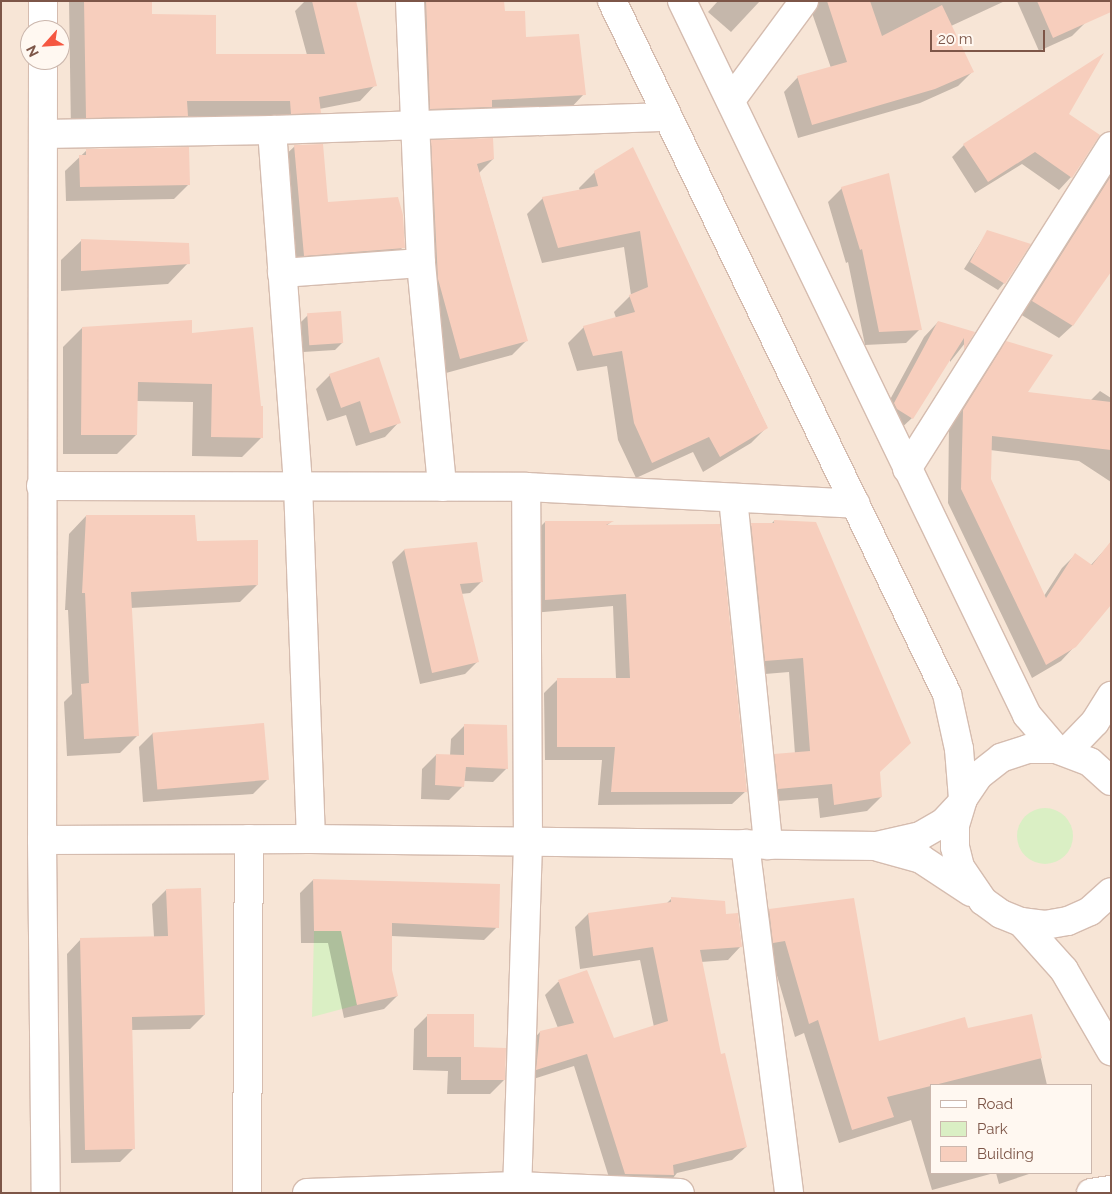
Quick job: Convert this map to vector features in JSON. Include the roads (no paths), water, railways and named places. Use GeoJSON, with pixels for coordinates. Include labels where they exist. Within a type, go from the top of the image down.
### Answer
{"type":"FeatureCollection","features":[{"type":"Feature","properties":{"kind":"street"},"geometry":{"type":"LineString","coordinates":[[43,1],[43,20]]}},
{"type":"Feature","properties":{"kind":"street"},"geometry":{"type":"LineString","coordinates":[[410,1],[417,125],[421,263],[442,487]]}},
{"type":"Feature","properties":{"kind":"street"},"geometry":{"type":"LineString","coordinates":[[612,1],[947,694],[959,749],[962,802],[955,846],[960,867],[983,901]]}},
{"type":"Feature","properties":{"kind":"street"},"geometry":{"type":"LineString","coordinates":[[682,1],[1027,715],[1062,750]]}},
{"type":"Feature","properties":{"kind":"street"},"geometry":{"type":"LineString","coordinates":[[731,100],[804,1]]}},
{"type":"Feature","properties":{"kind":"street"},"geometry":{"type":"LineString","coordinates":[[43,70],[41,486],[42,840],[46,1193]]}},
{"type":"Feature","properties":{"kind":"street"},"geometry":{"type":"LineString","coordinates":[[43,134],[272,130],[668,116]]}},
{"type":"Feature","properties":{"kind":"street"},"geometry":{"type":"LineString","coordinates":[[272,130],[298,486],[311,839]]}},
{"type":"Feature","properties":{"kind":"street"},"geometry":{"type":"LineString","coordinates":[[907,469],[1111,146]]}},
{"type":"Feature","properties":{"kind":"street"},"geometry":{"type":"LineString","coordinates":[[282,273],[421,263]]}},
{"type":"Feature","properties":{"kind":"street"},"geometry":{"type":"LineString","coordinates":[[41,486],[526,487],[856,504]]}},
{"type":"Feature","properties":{"kind":"street"},"geometry":{"type":"LineString","coordinates":[[517,1190],[528,841],[526,487]]}},
{"type":"Feature","properties":{"kind":"street"},"geometry":{"type":"LineString","coordinates":[[733,498],[757,844],[789,1193]]}},
{"type":"Feature","properties":{"kind":"street"},"geometry":{"type":"LineString","coordinates":[[1062,750],[1095,722],[1111,696]]}},
{"type":"Feature","properties":{"kind":"street"},"geometry":{"type":"LineString","coordinates":[[42,840],[311,839],[877,846],[920,836],[944,822],[962,802],[979,775],[1001,758],[1028,749],[1062,750],[1090,762],[1111,781]]}},
{"type":"Feature","properties":{"kind":"street"},"geometry":{"type":"LineString","coordinates":[[247,1193],[249,839]]}},
{"type":"Feature","properties":{"kind":"street"},"geometry":{"type":"LineString","coordinates":[[877,846],[921,859],[1001,914],[1021,922],[1045,925],[1068,921],[1090,911],[1111,892]]}},
{"type":"Feature","properties":{"kind":"street"},"geometry":{"type":"LineString","coordinates":[[1021,922],[1064,970],[1111,1051]]}},
{"type":"Feature","properties":{"kind":"street"},"geometry":{"type":"LineString","coordinates":[[307,1193],[517,1190],[680,1193]]}},
{"type":"Feature","properties":{"kind":"street"},"geometry":{"type":"LineString","coordinates":[[1091,1193],[1111,1190]]}}]}
